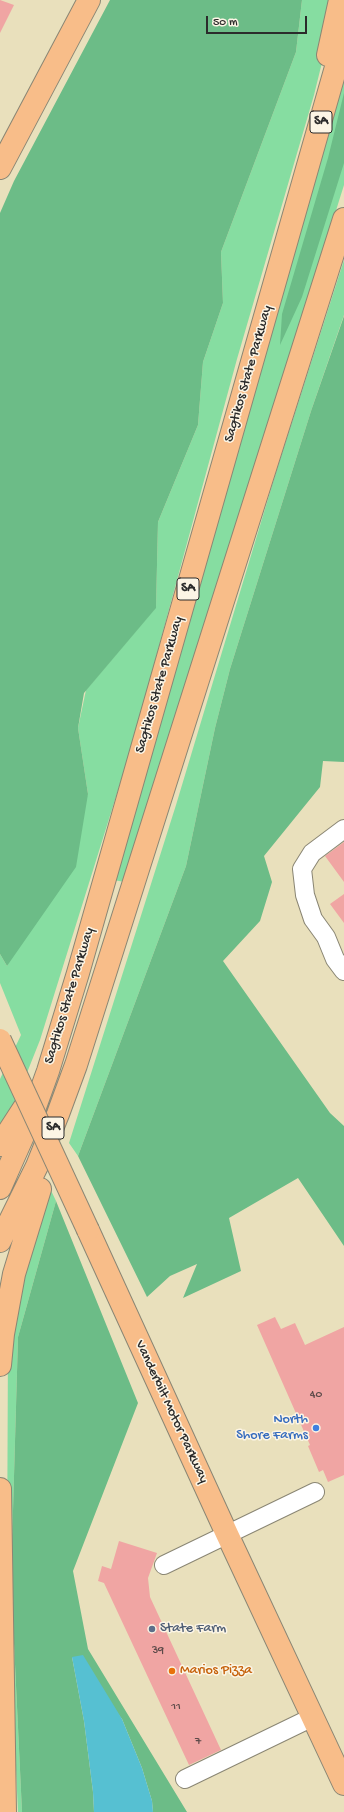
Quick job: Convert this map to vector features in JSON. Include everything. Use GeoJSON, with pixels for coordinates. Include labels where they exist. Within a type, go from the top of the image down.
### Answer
{"type":"FeatureCollection","features":[{"type":"Feature","properties":{"kind":"main road"},"geometry":{"type":"LineString","coordinates":[[0,168],[90,0]]}},
{"type":"Feature","properties":{"kind":"main road"},"geometry":{"type":"LineString","coordinates":[[297,204],[312,113],[330,49],[340,0]]}},
{"type":"Feature","properties":{"kind":"main road","name":"Sagtikos State Parkway"},"geometry":{"type":"LineString","coordinates":[[0,1188],[31,1118],[48,1071],[78,973],[344,39]]}},
{"type":"Feature","properties":{"kind":"main road","name":"Sagtikos State Parkway"},"geometry":{"type":"LineString","coordinates":[[0,1241],[37,1166],[58,1114],[94,1011],[344,219]]}},
{"type":"Feature","properties":{"kind":"main road"},"geometry":{"type":"LineString","coordinates":[[0,1365],[3,1334],[14,1274],[35,1200],[81,1083],[94,1011]]}},
{"type":"Feature","properties":{"kind":"main road","name":"Vanderbilt Motor Parkway"},"geometry":{"type":"LineString","coordinates":[[0,1040],[227,1534],[344,1784]]}},
{"type":"Feature","properties":{"kind":"main road"},"geometry":{"type":"LineString","coordinates":[[0,1145],[48,1071]]}},
{"type":"Feature","properties":{"kind":"main road"},"geometry":{"type":"LineString","coordinates":[[0,1489],[5,1812]]}},
{"type":"Feature","properties":{"kind":"lane"},"geometry":{"type":"LineString","coordinates":[[344,829],[312,853],[302,868],[305,895],[313,919],[326,937],[335,959],[344,971]]}},
{"type":"Feature","properties":{"kind":"lane"},"geometry":{"type":"LineString","coordinates":[[164,1565],[315,1492]]}},
{"type":"Feature","properties":{"kind":"lane"},"geometry":{"type":"LineString","coordinates":[[185,1779],[313,1717]]}},
{"type":"Feature","properties":{"kind":"green space"},"geometry":{"type":"Polygon","coordinates":[[[110,0],[302,0],[296,52],[221,252],[223,303],[203,362],[198,425],[158,522],[156,608],[84,693],[78,728],[88,794],[76,867],[7,966],[0,954],[0,213],[14,181],[110,0]]]}},
{"type":"Feature","properties":{"kind":"green space"},"geometry":{"type":"Polygon","coordinates":[[[302,0],[334,0],[330,30],[314,95],[237,359],[133,742],[40,1040],[9,1118],[0,1129],[0,1079],[21,1035],[0,983],[0,954],[7,966],[88,794],[78,728],[86,690],[156,607],[158,522],[198,425],[203,362],[223,303],[221,252],[296,52],[302,0]]]}},
{"type":"Feature","properties":{"kind":"green space"},"geometry":{"type":"Polygon","coordinates":[[[344,66],[344,185],[125,882],[113,880],[344,66]]]}},
{"type":"Feature","properties":{"kind":"green space"},"geometry":{"type":"Polygon","coordinates":[[[344,93],[344,163],[302,297],[280,345],[282,314],[328,158],[344,93]]]}},
{"type":"Feature","properties":{"kind":"green space"},"geometry":{"type":"Polygon","coordinates":[[[344,260],[344,315],[311,411],[230,669],[215,728],[186,866],[78,1156],[69,1143],[176,805],[277,469],[344,260]]]}},
{"type":"Feature","properties":{"kind":"green space"},"geometry":{"type":"Polygon","coordinates":[[[344,316],[344,762],[323,761],[320,787],[264,856],[272,882],[260,921],[223,961],[330,1113],[344,1126],[344,1246],[298,1178],[229,1218],[241,1271],[183,1298],[197,1264],[170,1276],[147,1297],[78,1156],[186,866],[215,728],[230,669],[311,411],[344,316]]]}},
{"type":"Feature","properties":{"kind":"green space"},"geometry":{"type":"Polygon","coordinates":[[[48,1184],[56,1201],[18,1337],[11,1580],[22,1812],[18,1812],[7,1577],[8,1336],[48,1184]]]}},
{"type":"Feature","properties":{"kind":"green space"},"geometry":{"type":"Polygon","coordinates":[[[56,1201],[138,1403],[73,1571],[88,1649],[187,1812],[153,1812],[152,1801],[142,1768],[122,1719],[72,1657],[84,1721],[94,1812],[22,1812],[11,1580],[18,1337],[56,1201]]]}},
{"type":"Feature","properties":{"kind":"water"},"geometry":{"type":"Polygon","coordinates":[[[83,1655],[122,1719],[142,1768],[152,1801],[153,1812],[94,1812],[84,1721],[72,1657],[83,1655]]]}},
{"type":"Feature","properties":{"kind":"building"},"geometry":{"type":"Polygon","coordinates":[[[0,0],[14,5],[0,33],[0,0]]]}},
{"type":"Feature","properties":{"kind":"building"},"geometry":{"type":"Polygon","coordinates":[[[344,842],[344,882],[325,856],[344,842]]]}},
{"type":"Feature","properties":{"kind":"building"},"geometry":{"type":"Polygon","coordinates":[[[344,894],[344,923],[330,904],[344,894]]]}},
{"type":"Feature","properties":{"kind":"building"},"geometry":{"type":"Polygon","coordinates":[[[275,1317],[281,1329],[295,1323],[305,1345],[344,1327],[344,1475],[328,1482],[323,1470],[319,1472],[308,1446],[310,1445],[257,1325],[275,1317]]]}},
{"type":"Feature","properties":{"kind":"building"},"geometry":{"type":"Polygon","coordinates":[[[119,1541],[157,1553],[148,1578],[150,1597],[221,1750],[189,1765],[104,1583],[98,1581],[102,1566],[111,1569],[119,1541]]]}},
{"type":"Feature","properties":{"kind":"place","name":"North Shore Farms"},"geometry":{"type":"Point","coordinates":[316,1428]}},
{"type":"Feature","properties":{"kind":"place","name":"State Farm"},"geometry":{"type":"Point","coordinates":[152,1629]}},
{"type":"Feature","properties":{"kind":"place","name":"Marios Pizza"},"geometry":{"type":"Point","coordinates":[172,1671]}}]}
